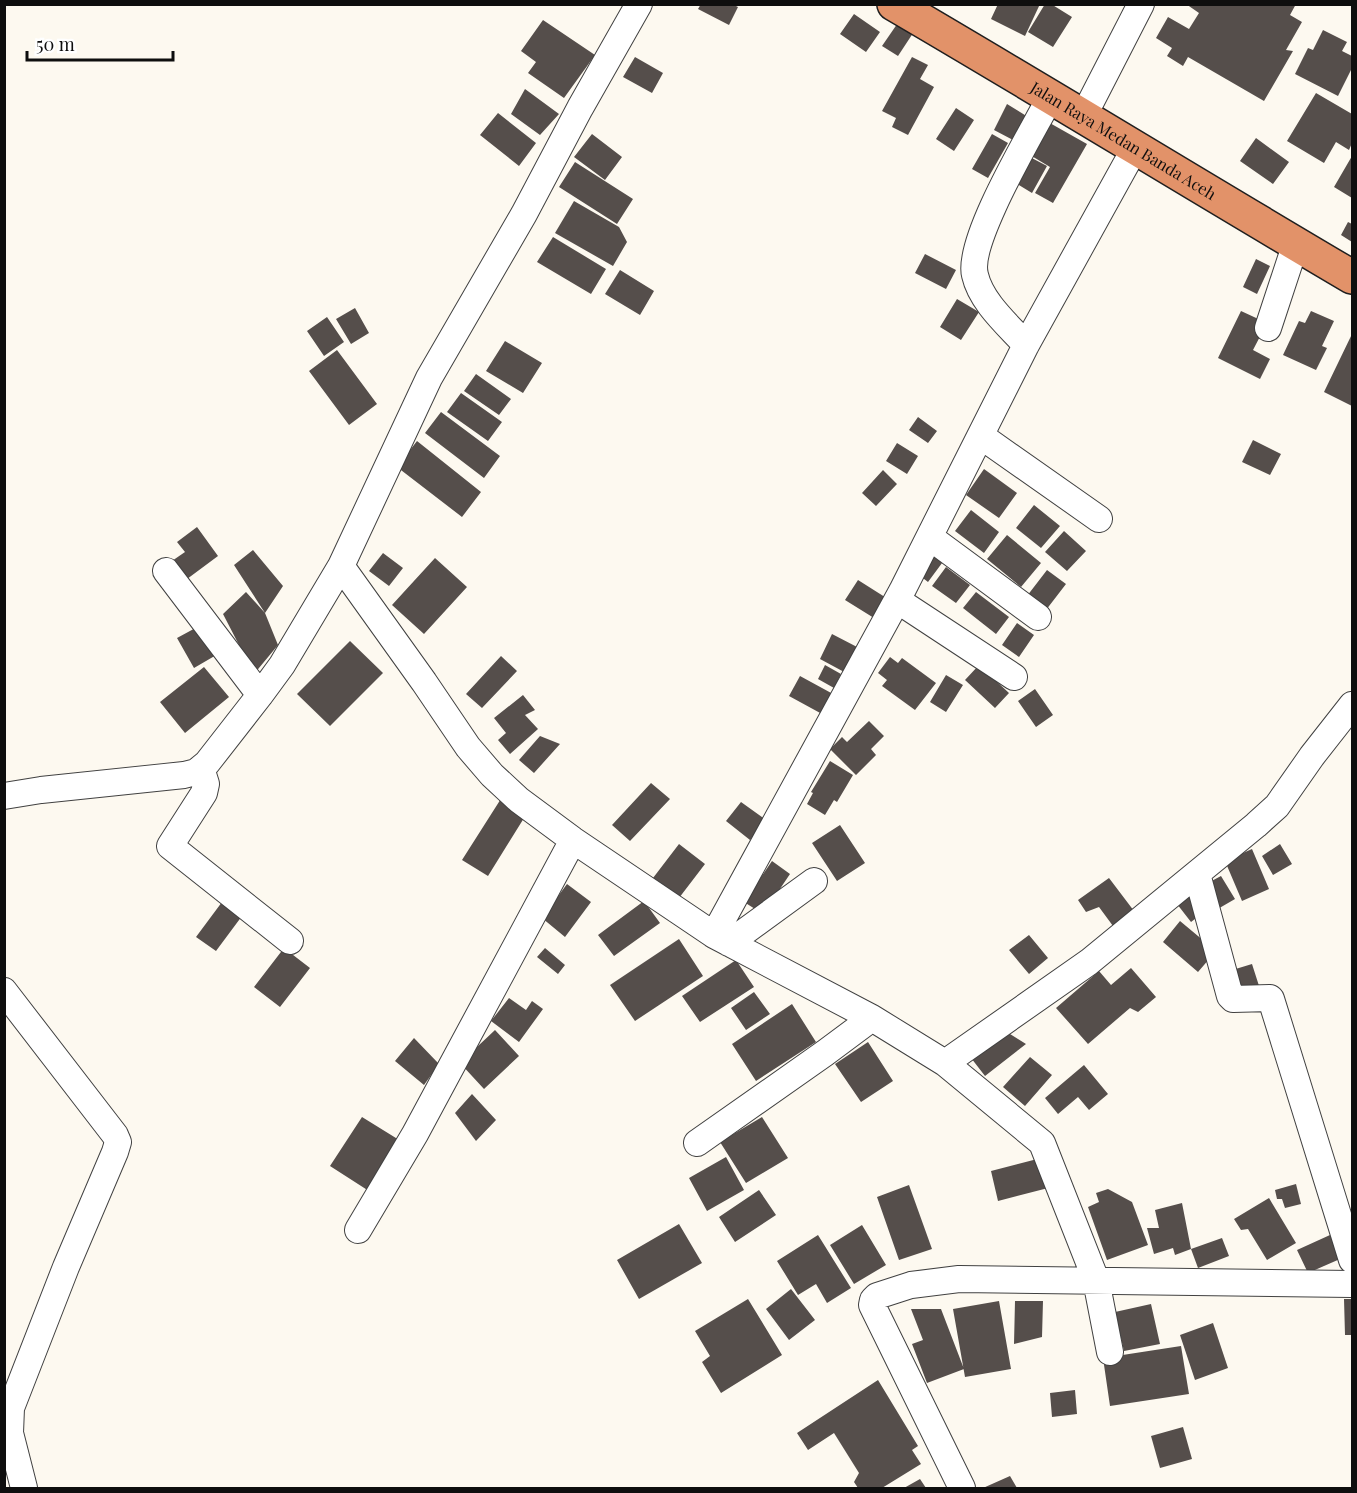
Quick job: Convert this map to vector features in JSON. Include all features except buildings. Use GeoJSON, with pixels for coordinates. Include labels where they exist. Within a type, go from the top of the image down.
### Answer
{"type":"FeatureCollection","features":[{"type":"Feature","properties":{"kind":"highway","name":"Jalan Raya Medan Banda Aceh"},"geometry":{"type":"LineString","coordinates":[[894,4],[1353,277]]}},
{"type":"Feature","properties":{"kind":"street"},"geometry":{"type":"LineString","coordinates":[[4,796],[184,775],[201,768],[260,695],[282,665],[342,566],[429,378],[524,214],[639,4]]}},
{"type":"Feature","properties":{"kind":"street"},"geometry":{"type":"LineString","coordinates":[[1084,115],[1141,4]]}},
{"type":"Feature","properties":{"kind":"street"},"geometry":{"type":"LineString","coordinates":[[1026,345],[980,290],[974,274],[974,262],[986,221],[1051,96]]}},
{"type":"Feature","properties":{"kind":"street"},"geometry":{"type":"LineString","coordinates":[[722,939],[931,538],[1026,345],[1135,148]]}},
{"type":"Feature","properties":{"kind":"street"},"geometry":{"type":"LineString","coordinates":[[1268,328],[1296,243]]}},
{"type":"Feature","properties":{"kind":"street"},"geometry":{"type":"LineString","coordinates":[[981,436],[1099,519]]}},
{"type":"Feature","properties":{"kind":"street"},"geometry":{"type":"LineString","coordinates":[[931,538],[1038,617]]}},
{"type":"Feature","properties":{"kind":"street"},"geometry":{"type":"LineString","coordinates":[[342,566],[479,762],[519,800],[573,840],[722,939],[872,1018],[945,1063],[1042,1143],[1096,1280],[1110,1352]]}},
{"type":"Feature","properties":{"kind":"street"},"geometry":{"type":"LineString","coordinates":[[166,571],[260,695]]}},
{"type":"Feature","properties":{"kind":"street"},"geometry":{"type":"LineString","coordinates":[[897,600],[1014,677]]}},
{"type":"Feature","properties":{"kind":"street"},"geometry":{"type":"LineString","coordinates":[[945,1063],[1089,962],[1256,825],[1277,806],[1312,756],[1353,705]]}},
{"type":"Feature","properties":{"kind":"street"},"geometry":{"type":"LineString","coordinates":[[201,768],[206,784],[204,793],[170,846],[290,941]]}},
{"type":"Feature","properties":{"kind":"street"},"geometry":{"type":"LineString","coordinates":[[358,1230],[415,1134],[573,840]]}},
{"type":"Feature","properties":{"kind":"street"},"geometry":{"type":"LineString","coordinates":[[1197,874],[1230,996],[1233,999],[1271,999],[1353,1260]]}},
{"type":"Feature","properties":{"kind":"street"},"geometry":{"type":"LineString","coordinates":[[722,939],[814,881]]}},
{"type":"Feature","properties":{"kind":"street"},"geometry":{"type":"LineString","coordinates":[[4,991],[115,1135],[118,1142],[11,1408],[10,1432],[24,1488]]}},
{"type":"Feature","properties":{"kind":"street"},"geometry":{"type":"LineString","coordinates":[[697,1143],[872,1018]]}},
{"type":"Feature","properties":{"kind":"street"},"geometry":{"type":"LineString","coordinates":[[962,1488],[872,1305],[877,1296],[911,1285],[958,1279],[1353,1284]]}}]}
